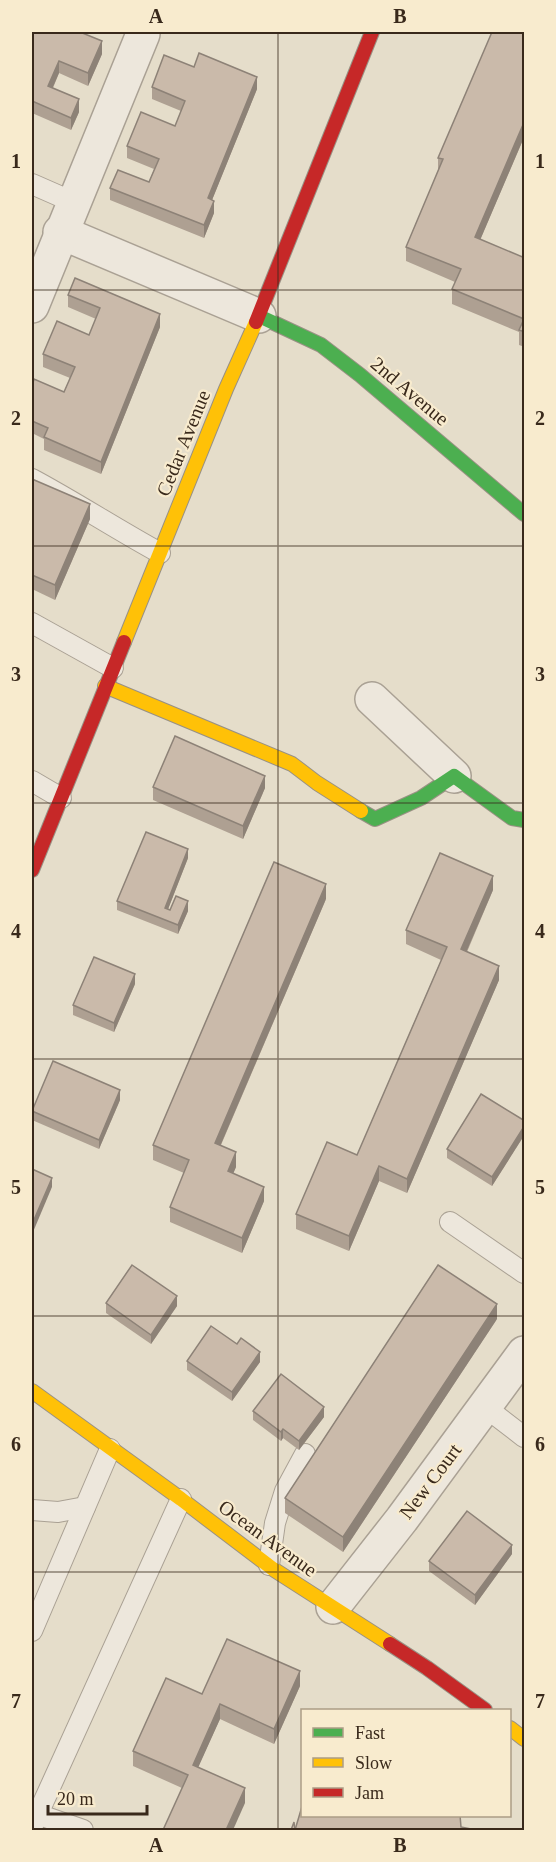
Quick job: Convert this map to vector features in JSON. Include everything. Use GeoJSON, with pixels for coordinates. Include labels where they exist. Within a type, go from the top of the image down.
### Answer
{"type":"FeatureCollection","features":[{"type":"Feature","properties":{"kind":"main road","name":"Cedar Avenue"},"geometry":{"type":"LineString","coordinates":[[32,870],[38,836],[61,798],[226,389],[259,316],[372,32]]}},
{"type":"Feature","properties":{"kind":"main road","name":"2nd Avenue"},"geometry":{"type":"LineString","coordinates":[[259,316],[321,345],[525,514]]}},
{"type":"Feature","properties":{"kind":"main road"},"geometry":{"type":"LineString","coordinates":[[109,677],[292,764],[317,783],[375,819],[421,798],[454,776],[512,818],[525,820]]}},
{"type":"Feature","properties":{"kind":"main road","name":"Ocean Avenue"},"geometry":{"type":"LineString","coordinates":[[32,1391],[182,1499],[268,1565],[428,1668],[484,1709]]}},
{"type":"Feature","properties":{"kind":"main road"},"geometry":{"type":"LineString","coordinates":[[511,1729],[525,1739]]}},
{"type":"Feature","properties":{"kind":"street"},"geometry":{"type":"LineString","coordinates":[[32,306],[60,232],[143,34]]}},
{"type":"Feature","properties":{"kind":"street"},"geometry":{"type":"LineString","coordinates":[[60,232],[259,316]]}},
{"type":"Feature","properties":{"kind":"street"},"geometry":{"type":"LineString","coordinates":[[372,699],[454,776]]}},
{"type":"Feature","properties":{"kind":"street","name":"New Court"},"geometry":{"type":"LineString","coordinates":[[333,1606],[402,1519],[525,1353]]}},
{"type":"Feature","properties":{"kind":"lane"},"geometry":{"type":"LineString","coordinates":[[32,184],[73,202]]}},
{"type":"Feature","properties":{"kind":"lane"},"geometry":{"type":"LineString","coordinates":[[32,479],[160,553]]}},
{"type":"Feature","properties":{"kind":"lane"},"geometry":{"type":"LineString","coordinates":[[32,623],[109,677]]}},
{"type":"Feature","properties":{"kind":"lane"},"geometry":{"type":"LineString","coordinates":[[32,781],[61,798]]}},
{"type":"Feature","properties":{"kind":"lane"},"geometry":{"type":"LineString","coordinates":[[450,1222],[525,1273]]}},
{"type":"Feature","properties":{"kind":"lane"},"geometry":{"type":"LineString","coordinates":[[485,1407],[525,1437]]}},
{"type":"Feature","properties":{"kind":"lane"},"geometry":{"type":"LineString","coordinates":[[32,1631],[110,1449]]}},
{"type":"Feature","properties":{"kind":"lane"},"geometry":{"type":"LineString","coordinates":[[268,1565],[285,1491],[305,1454]]}},
{"type":"Feature","properties":{"kind":"lane"},"geometry":{"type":"LineString","coordinates":[[83,1830],[34,1821],[182,1499]]}},
{"type":"Feature","properties":{"kind":"lane"},"geometry":{"type":"LineString","coordinates":[[32,1510],[58,1512],[85,1507]]}},
{"type":"Feature","properties":{"kind":"building"},"geometry":{"type":"Polygon","coordinates":[[[32,32],[80,32],[102,41],[88,73],[59,61],[48,86],[79,99],[71,118],[32,101],[32,32]]]}},
{"type":"Feature","properties":{"kind":"building"},"geometry":{"type":"Polygon","coordinates":[[[492,32],[525,34],[525,120],[475,237],[525,258],[525,332],[519,330],[524,319],[452,289],[461,269],[406,247],[443,159],[438,158],[492,32]]]}},
{"type":"Feature","properties":{"kind":"building"},"geometry":{"type":"Polygon","coordinates":[[[199,53],[257,77],[208,198],[214,201],[204,225],[110,188],[118,170],[149,182],[159,159],[127,146],[141,112],[175,126],[185,101],[152,87],[164,55],[194,67],[199,53]]]}},
{"type":"Feature","properties":{"kind":"building"},"geometry":{"type":"Polygon","coordinates":[[[75,278],[160,314],[101,462],[44,437],[48,428],[32,421],[34,379],[64,392],[75,367],[43,354],[57,321],[89,335],[100,308],[68,295],[75,278]]]}},
{"type":"Feature","properties":{"kind":"building"},"geometry":{"type":"Polygon","coordinates":[[[32,479],[90,504],[55,585],[32,575],[32,479]]]}},
{"type":"Feature","properties":{"kind":"building"},"geometry":{"type":"Polygon","coordinates":[[[175,736],[265,776],[243,826],[153,787],[175,736]]]}},
{"type":"Feature","properties":{"kind":"building"},"geometry":{"type":"Polygon","coordinates":[[[146,832],[188,849],[165,908],[170,910],[176,896],[188,901],[178,925],[117,901],[146,832]]]}},
{"type":"Feature","properties":{"kind":"building"},"geometry":{"type":"Polygon","coordinates":[[[440,853],[493,876],[461,949],[499,966],[407,1179],[379,1166],[349,1236],[296,1214],[327,1142],[357,1155],[447,947],[406,930],[440,853]]]}},
{"type":"Feature","properties":{"kind":"building"},"geometry":{"type":"Polygon","coordinates":[[[274,862],[326,884],[215,1143],[236,1152],[228,1171],[264,1187],[242,1238],[170,1207],[189,1160],[153,1145],[274,862]]]}},
{"type":"Feature","properties":{"kind":"building"},"geometry":{"type":"Polygon","coordinates":[[[94,957],[135,974],[114,1023],[73,1005],[94,957]]]}},
{"type":"Feature","properties":{"kind":"building"},"geometry":{"type":"Polygon","coordinates":[[[53,1061],[120,1090],[99,1140],[32,1111],[53,1061]]]}},
{"type":"Feature","properties":{"kind":"building"},"geometry":{"type":"Polygon","coordinates":[[[481,1094],[525,1121],[525,1125],[492,1177],[447,1149],[481,1094]]]}},
{"type":"Feature","properties":{"kind":"building"},"geometry":{"type":"Polygon","coordinates":[[[32,1169],[52,1178],[33,1222],[32,1222],[32,1169]]]}},
{"type":"Feature","properties":{"kind":"building"},"geometry":{"type":"Polygon","coordinates":[[[132,1265],[177,1296],[151,1335],[106,1303],[132,1265]]]}},
{"type":"Feature","properties":{"kind":"building"},"geometry":{"type":"Polygon","coordinates":[[[438,1265],[497,1304],[343,1537],[285,1498],[438,1265]]]}},
{"type":"Feature","properties":{"kind":"building"},"geometry":{"type":"Polygon","coordinates":[[[211,1326],[237,1344],[241,1338],[260,1352],[232,1392],[187,1361],[211,1326]]]}},
{"type":"Feature","properties":{"kind":"building"},"geometry":{"type":"Polygon","coordinates":[[[281,1374],[324,1407],[299,1441],[283,1429],[281,1432],[253,1411],[281,1374]]]}},
{"type":"Feature","properties":{"kind":"building"},"geometry":{"type":"Polygon","coordinates":[[[467,1511],[512,1545],[475,1595],[429,1561],[467,1511]]]}},
{"type":"Feature","properties":{"kind":"building"},"geometry":{"type":"Polygon","coordinates":[[[227,1639],[300,1671],[274,1729],[220,1704],[193,1765],[245,1788],[226,1830],[163,1830],[188,1775],[133,1751],[166,1678],[202,1694],[227,1639]]]}},
{"type":"Feature","properties":{"kind":"building"},"geometry":{"type":"Polygon","coordinates":[[[301,1810],[301,1817],[460,1817],[461,1827],[476,1830],[295,1830],[301,1810]]]}},
{"type":"Feature","properties":{"kind":"traffic: fast"},"geometry":{"type":"LineString","coordinates":[[259,316],[321,345],[360,375],[524,514]]}},
{"type":"Feature","properties":{"kind":"traffic: fast"},"geometry":{"type":"LineString","coordinates":[[361,811],[375,819],[421,798],[454,776],[512,818],[524,820]]}},
{"type":"Feature","properties":{"kind":"traffic: slow"},"geometry":{"type":"LineString","coordinates":[[124,642],[226,389],[256,322]]}},
{"type":"Feature","properties":{"kind":"traffic: slow"},"geometry":{"type":"LineString","coordinates":[[105,686],[292,764],[361,811]]}},
{"type":"Feature","properties":{"kind":"traffic: slow"},"geometry":{"type":"LineString","coordinates":[[32,1391],[273,1569],[390,1644]]}},
{"type":"Feature","properties":{"kind":"traffic: slow"},"geometry":{"type":"LineString","coordinates":[[511,1729],[524,1739]]}},
{"type":"Feature","properties":{"kind":"traffic: jam"},"geometry":{"type":"LineString","coordinates":[[256,322],[372,32]]}},
{"type":"Feature","properties":{"kind":"traffic: jam"},"geometry":{"type":"LineString","coordinates":[[32,870],[124,642]]}},
{"type":"Feature","properties":{"kind":"traffic: jam"},"geometry":{"type":"LineString","coordinates":[[390,1644],[484,1709]]}}]}
